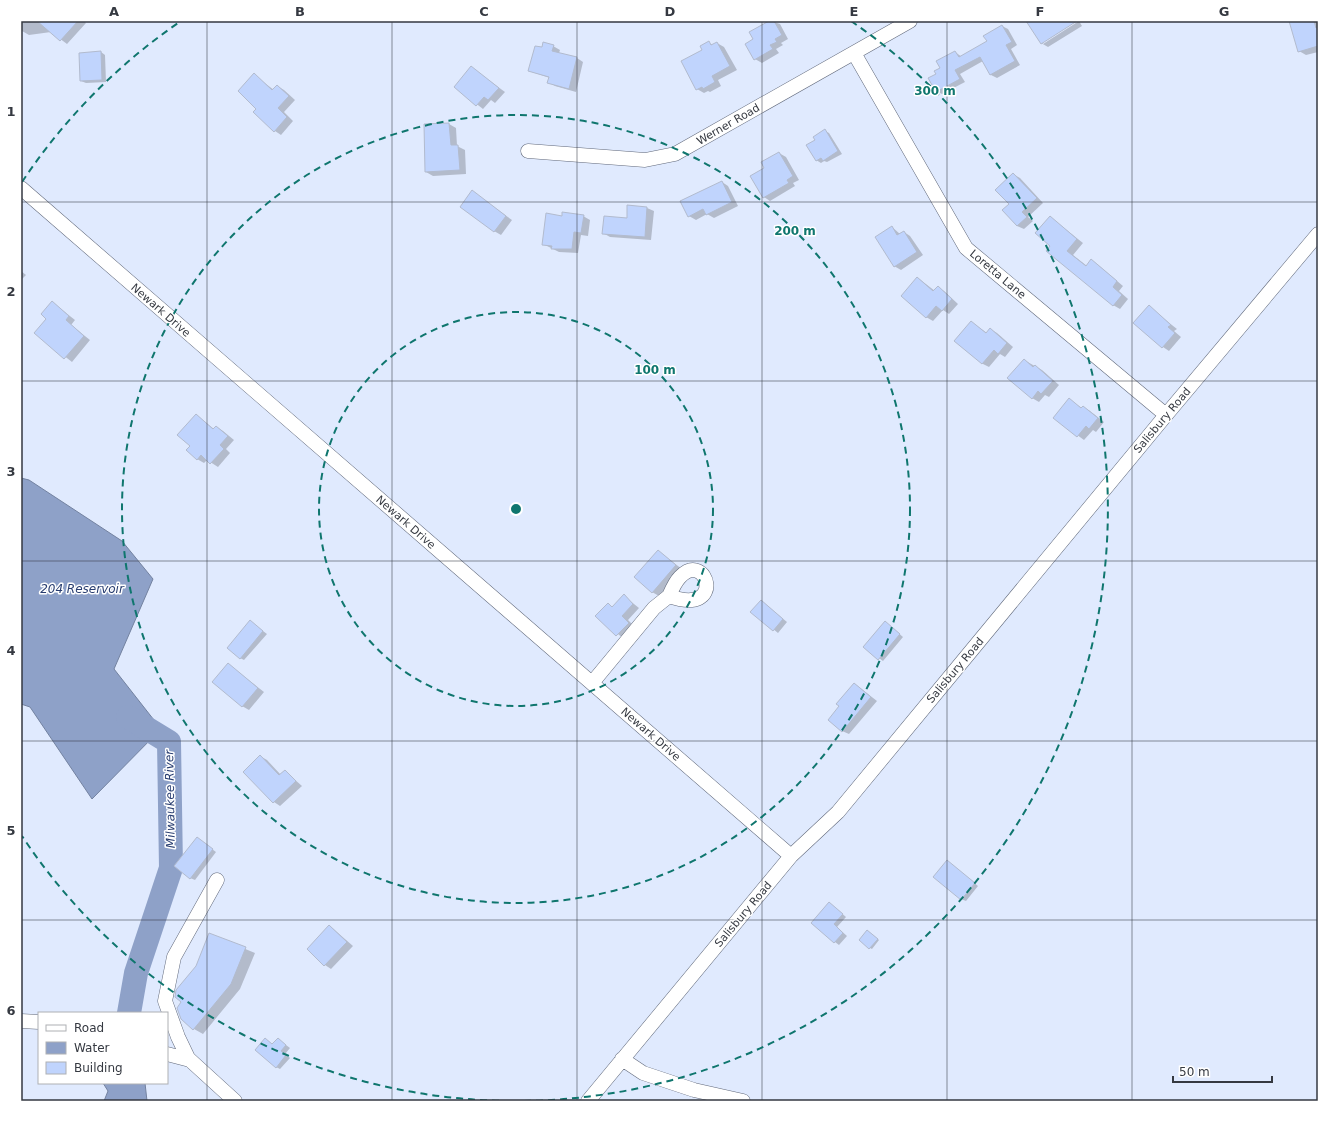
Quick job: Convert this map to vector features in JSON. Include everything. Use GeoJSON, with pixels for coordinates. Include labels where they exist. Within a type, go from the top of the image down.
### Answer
{"type":"FeatureCollection","features":[{"type":"Feature","properties":{"kind":"street","name":"Werner Road"},"geometry":{"type":"LineString","coordinates":[[528,151],[645,160],[675,154],[910,21]]}},
{"type":"Feature","properties":{"kind":"street","name":"Loretta Lane"},"geometry":{"type":"LineString","coordinates":[[854,53],[966,248],[1166,415]]}},
{"type":"Feature","properties":{"kind":"street","name":"Newark Drive"},"geometry":{"type":"LineString","coordinates":[[21,188],[791,856]]}},
{"type":"Feature","properties":{"kind":"street","name":"Salisbury Road"},"geometry":{"type":"LineString","coordinates":[[588,1101],[791,856],[838,812],[1166,415],[1318,234]]}},
{"type":"Feature","properties":{"kind":"street"},"geometry":{"type":"LineString","coordinates":[[592,684],[654,608],[669,596]]}},
{"type":"Feature","properties":{"kind":"street"},"geometry":{"type":"LineString","coordinates":[[217,880],[174,958],[165,1001],[178,1037],[178,1056],[235,1101]]}},
{"type":"Feature","properties":{"kind":"street"},"geometry":{"type":"LineString","coordinates":[[21,1021],[38,1022]]}},
{"type":"Feature","properties":{"kind":"street"},"geometry":{"type":"LineString","coordinates":[[622,1059],[643,1073],[694,1090],[743,1101]]}},
{"type":"Feature","properties":{"kind":"water","name":"204 Reservoir"},"geometry":{"type":"Polygon","coordinates":[[[21,478],[29,480],[122,541],[153,579],[114,669],[161,729],[92,799],[30,707],[21,704],[21,478]]]}},
{"type":"Feature","properties":{"kind":"water"},"geometry":{"type":"Polygon","coordinates":[[[104,1084],[145,1084],[147,1101],[104,1101],[108,1091],[104,1084]]]}},
{"type":"Feature","properties":{"kind":"building"},"geometry":{"type":"Polygon","coordinates":[[[37,21],[78,21],[60,41],[37,21]]]}},
{"type":"Feature","properties":{"kind":"building"},"geometry":{"type":"Polygon","coordinates":[[[769,21],[774,21],[782,35],[775,39],[777,42],[770,45],[773,49],[754,60],[745,44],[753,39],[749,32],[769,21]]]}},
{"type":"Feature","properties":{"kind":"building"},"geometry":{"type":"Polygon","coordinates":[[[1026,21],[1077,21],[1041,44],[1026,21]]]}},
{"type":"Feature","properties":{"kind":"building"},"geometry":{"type":"Polygon","coordinates":[[[1289,21],[1314,21],[1316,28],[1318,27],[1318,46],[1298,52],[1289,21]]]}},
{"type":"Feature","properties":{"kind":"building"},"geometry":{"type":"Polygon","coordinates":[[[1002,25],[1012,42],[1006,45],[1015,61],[990,75],[980,57],[955,70],[960,79],[936,92],[928,78],[936,74],[934,71],[940,68],[936,61],[955,51],[959,57],[987,41],[983,36],[1002,25]]]}},
{"type":"Feature","properties":{"kind":"building"},"geometry":{"type":"Polygon","coordinates":[[[709,41],[711,45],[717,42],[730,66],[712,76],[715,82],[703,89],[702,87],[696,90],[681,61],[702,50],[700,46],[709,41]]]}},
{"type":"Feature","properties":{"kind":"building"},"geometry":{"type":"Polygon","coordinates":[[[543,42],[554,45],[552,51],[577,57],[569,89],[547,83],[549,77],[528,71],[535,46],[542,47],[543,42]]]}},
{"type":"Feature","properties":{"kind":"building"},"geometry":{"type":"Polygon","coordinates":[[[101,51],[102,80],[80,81],[79,53],[101,51]]]}},
{"type":"Feature","properties":{"kind":"building"},"geometry":{"type":"Polygon","coordinates":[[[471,66],[499,88],[488,100],[484,97],[476,106],[454,87],[471,66]]]}},
{"type":"Feature","properties":{"kind":"building"},"geometry":{"type":"Polygon","coordinates":[[[254,73],[272,90],[277,85],[289,96],[278,108],[287,117],[274,132],[253,112],[256,109],[238,91],[254,73]]]}},
{"type":"Feature","properties":{"kind":"building"},"geometry":{"type":"Polygon","coordinates":[[[449,123],[451,145],[458,145],[460,170],[425,172],[424,124],[449,123]]]}},
{"type":"Feature","properties":{"kind":"building"},"geometry":{"type":"Polygon","coordinates":[[[825,129],[838,151],[823,161],[821,158],[816,161],[806,145],[815,140],[813,137],[825,129]]]}},
{"type":"Feature","properties":{"kind":"building"},"geometry":{"type":"Polygon","coordinates":[[[779,152],[793,176],[787,180],[789,183],[763,198],[750,176],[764,168],[761,162],[779,152]]]}},
{"type":"Feature","properties":{"kind":"building"},"geometry":{"type":"Polygon","coordinates":[[[1013,173],[1037,198],[1022,212],[1027,217],[1017,226],[1002,210],[1009,204],[995,190],[1013,173]]]}},
{"type":"Feature","properties":{"kind":"building"},"geometry":{"type":"Polygon","coordinates":[[[722,181],[732,202],[706,215],[703,209],[688,217],[680,201],[722,181]]]}},
{"type":"Feature","properties":{"kind":"building"},"geometry":{"type":"Polygon","coordinates":[[[472,190],[506,216],[494,232],[460,207],[472,190]]]}},
{"type":"Feature","properties":{"kind":"building"},"geometry":{"type":"Polygon","coordinates":[[[627,205],[647,207],[645,237],[602,234],[604,216],[627,218],[627,205]]]}},
{"type":"Feature","properties":{"kind":"building"},"geometry":{"type":"Polygon","coordinates":[[[562,212],[584,215],[581,233],[574,232],[572,249],[551,249],[552,246],[542,245],[546,213],[562,216],[562,212]]]}},
{"type":"Feature","properties":{"kind":"building"},"geometry":{"type":"Polygon","coordinates":[[[1050,216],[1077,239],[1067,251],[1086,266],[1091,259],[1117,281],[1113,287],[1122,295],[1113,306],[1046,251],[1050,246],[1035,233],[1050,216]]]}},
{"type":"Feature","properties":{"kind":"building"},"geometry":{"type":"Polygon","coordinates":[[[892,226],[897,235],[904,231],[917,252],[894,267],[875,237],[892,226]]]}},
{"type":"Feature","properties":{"kind":"building"},"geometry":{"type":"Polygon","coordinates":[[[917,277],[933,291],[938,286],[952,299],[942,311],[936,306],[926,318],[901,296],[917,277]]]}},
{"type":"Feature","properties":{"kind":"building"},"geometry":{"type":"Polygon","coordinates":[[[52,301],[69,316],[66,320],[84,336],[64,359],[34,333],[46,319],[41,314],[52,301]]]}},
{"type":"Feature","properties":{"kind":"building"},"geometry":{"type":"Polygon","coordinates":[[[1149,305],[1171,325],[1168,327],[1175,333],[1162,348],[1133,323],[1149,305]]]}},
{"type":"Feature","properties":{"kind":"building"},"geometry":{"type":"Polygon","coordinates":[[[971,321],[986,333],[990,328],[1007,343],[998,354],[994,350],[982,364],[954,341],[971,321]]]}},
{"type":"Feature","properties":{"kind":"building"},"geometry":{"type":"Polygon","coordinates":[[[1024,359],[1033,367],[1035,365],[1053,381],[1041,394],[1038,391],[1032,399],[1007,378],[1024,359]]]}},
{"type":"Feature","properties":{"kind":"building"},"geometry":{"type":"Polygon","coordinates":[[[1069,398],[1081,408],[1083,406],[1098,418],[1089,429],[1086,426],[1077,437],[1053,418],[1069,398]]]}},
{"type":"Feature","properties":{"kind":"building"},"geometry":{"type":"Polygon","coordinates":[[[196,414],[213,429],[216,426],[228,436],[220,445],[224,449],[210,464],[201,455],[197,460],[186,450],[190,446],[177,435],[196,414]]]}},
{"type":"Feature","properties":{"kind":"building"},"geometry":{"type":"Polygon","coordinates":[[[658,550],[676,565],[652,593],[634,577],[658,550]]]}},
{"type":"Feature","properties":{"kind":"building"},"geometry":{"type":"Polygon","coordinates":[[[624,594],[633,604],[622,616],[629,623],[616,636],[595,616],[608,603],[612,607],[624,594]]]}},
{"type":"Feature","properties":{"kind":"building"},"geometry":{"type":"Polygon","coordinates":[[[761,600],[783,619],[773,631],[750,612],[761,600]]]}},
{"type":"Feature","properties":{"kind":"building"},"geometry":{"type":"Polygon","coordinates":[[[250,620],[263,631],[240,659],[227,648],[250,620]]]}},
{"type":"Feature","properties":{"kind":"building"},"geometry":{"type":"Polygon","coordinates":[[[885,621],[900,634],[878,660],[863,647],[885,621]]]}},
{"type":"Feature","properties":{"kind":"building"},"geometry":{"type":"Polygon","coordinates":[[[228,663],[258,688],[242,707],[212,682],[228,663]]]}},
{"type":"Feature","properties":{"kind":"building"},"geometry":{"type":"Polygon","coordinates":[[[854,683],[871,697],[842,732],[828,720],[839,706],[836,704],[854,683]]]}},
{"type":"Feature","properties":{"kind":"building"},"geometry":{"type":"Polygon","coordinates":[[[260,755],[279,775],[285,770],[296,781],[273,803],[243,772],[260,755]]]}},
{"type":"Feature","properties":{"kind":"building"},"geometry":{"type":"Polygon","coordinates":[[[197,837],[213,849],[190,879],[174,866],[197,837]]]}},
{"type":"Feature","properties":{"kind":"building"},"geometry":{"type":"Polygon","coordinates":[[[947,860],[975,883],[961,900],[933,877],[947,860]]]}},
{"type":"Feature","properties":{"kind":"building"},"geometry":{"type":"Polygon","coordinates":[[[829,902],[843,914],[834,924],[843,933],[834,943],[811,923],[829,902]]]}},
{"type":"Feature","properties":{"kind":"building"},"geometry":{"type":"Polygon","coordinates":[[[329,925],[347,942],[324,966],[307,949],[329,925]]]}},
{"type":"Feature","properties":{"kind":"building"},"geometry":{"type":"Polygon","coordinates":[[[867,930],[878,939],[869,949],[859,940],[867,930]]]}},
{"type":"Feature","properties":{"kind":"building"},"geometry":{"type":"Polygon","coordinates":[[[209,933],[246,947],[231,984],[193,1030],[181,1019],[177,1008],[181,1002],[175,997],[176,990],[196,966],[209,933]]]}},
{"type":"Feature","properties":{"kind":"building"},"geometry":{"type":"Polygon","coordinates":[[[265,1038],[272,1044],[278,1038],[286,1045],[281,1051],[286,1055],[276,1068],[255,1050],[265,1038]]]}},
{"type":"Feature","properties":{"kind":"waterway","name":"Milwaukee River"},"geometry":{"type":"LineString","coordinates":[[128,717],[169,742],[171,868],[136,973],[129,1012]]}}]}
